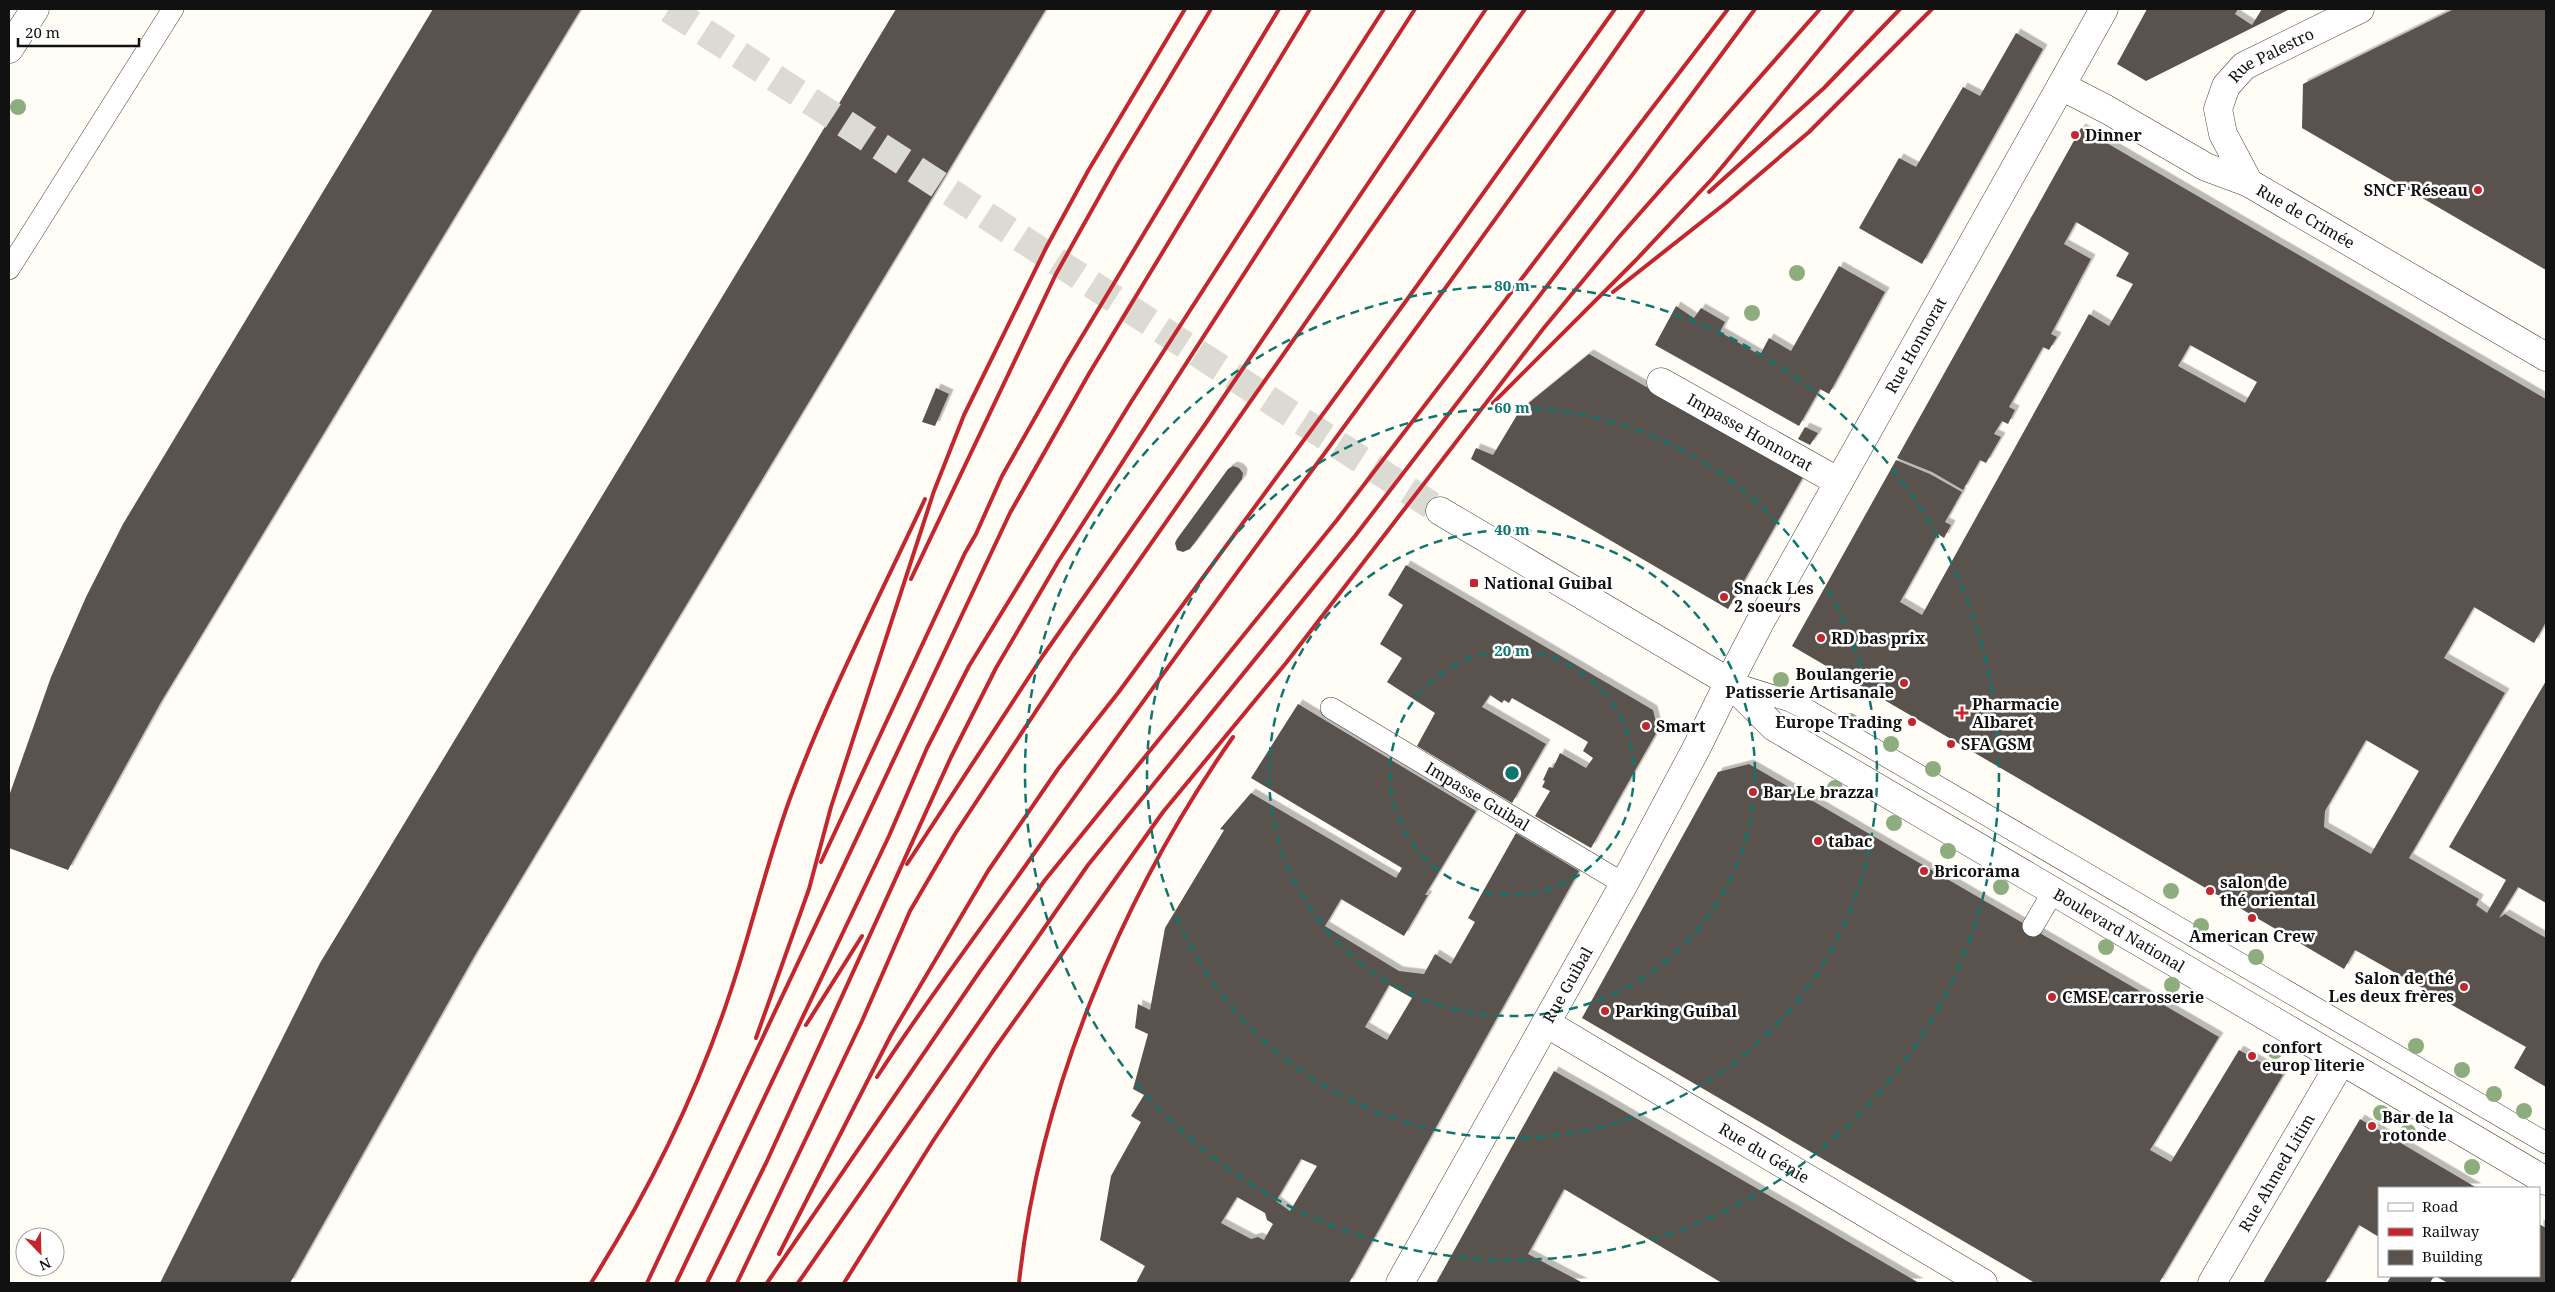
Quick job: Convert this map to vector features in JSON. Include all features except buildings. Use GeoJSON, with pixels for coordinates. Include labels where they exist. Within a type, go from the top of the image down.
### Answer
{"type":"FeatureCollection","features":[{"type":"Feature","properties":{"kind":"street"},"geometry":{"type":"LineString","coordinates":[[9,49],[35,9]]}},
{"type":"Feature","properties":{"kind":"street","name":"Rue Honnorat"},"geometry":{"type":"LineString","coordinates":[[1728,682],[2104,9]]}},
{"type":"Feature","properties":{"kind":"street","name":"Rue Palestro"},"geometry":{"type":"LineString","coordinates":[[2249,183],[2222,134],[2218,109],[2226,86],[2244,66],[2360,9]]}},
{"type":"Feature","properties":{"kind":"street","name":"Rue de Crimée"},"geometry":{"type":"LineString","coordinates":[[2061,86],[2106,109],[2206,167],[2249,183],[2546,357]]}},
{"type":"Feature","properties":{"kind":"street","name":"Impasse Honnorat"},"geometry":{"type":"LineString","coordinates":[[1661,382],[1839,482]]}},
{"type":"Feature","properties":{"kind":"street","name":"Boulevard National"},"geometry":{"type":"LineString","coordinates":[[1440,511],[1728,682],[1774,727],[2546,1181]]}},
{"type":"Feature","properties":{"kind":"street","name":"Rue Guibal"},"geometry":{"type":"LineString","coordinates":[[1400,1283],[1624,884],[1696,749],[1728,682]]}},
{"type":"Feature","properties":{"kind":"street","name":"Rue du Génie"},"geometry":{"type":"LineString","coordinates":[[1546,1023],[1983,1283]]}},
{"type":"Feature","properties":{"kind":"street","name":"Rue Ahmed Litim"},"geometry":{"type":"LineString","coordinates":[[2212,1283],[2341,1062]]}},
{"type":"Feature","properties":{"kind":"lane"},"geometry":{"type":"LineString","coordinates":[[9,269],[173,9]]}},
{"type":"Feature","properties":{"kind":"lane","name":"Boulevard National"},"geometry":{"type":"LineString","coordinates":[[1728,682],[1790,701],[1804,708],[2546,1143]]}},
{"type":"Feature","properties":{"kind":"lane","name":"Impasse Guibal"},"geometry":{"type":"LineString","coordinates":[[1331,708],[1624,884]]}},
{"type":"Feature","properties":{"kind":"lane"},"geometry":{"type":"LineString","coordinates":[[2033,926],[2053,892]]}},
{"type":"Feature","properties":{"kind":"lane"},"geometry":{"type":"LineString","coordinates":[[2341,1062],[2358,1032]]}},
{"type":"Feature","properties":{"kind":"tunnel"},"geometry":{"type":"LineString","coordinates":[[669,9],[1440,511]]}},
{"type":"Feature","properties":{"kind":"railway"},"geometry":{"type":"LineString","coordinates":[[756,1038],[809,889],[831,807],[934,491],[964,415],[1047,246],[1088,171],[1185,9]]}},
{"type":"Feature","properties":{"kind":"railway"},"geometry":{"type":"LineString","coordinates":[[911,579],[1056,274],[1117,165],[1211,9]]}},
{"type":"Feature","properties":{"kind":"railway"},"geometry":{"type":"LineString","coordinates":[[821,862],[1002,476],[1066,363],[1279,9]]}},
{"type":"Feature","properties":{"kind":"railway"},"geometry":{"type":"LineString","coordinates":[[647,1283],[1010,513],[1090,372],[1310,9]]}},
{"type":"Feature","properties":{"kind":"railway"},"geometry":{"type":"LineString","coordinates":[[676,1283],[889,836],[927,748],[969,666],[1131,402],[1384,9]]}},
{"type":"Feature","properties":{"kind":"railway"},"geometry":{"type":"LineString","coordinates":[[707,1283],[767,1161],[951,757],[996,668],[1058,562],[1415,9]]}},
{"type":"Feature","properties":{"kind":"railway"},"geometry":{"type":"LineString","coordinates":[[907,864],[1042,657],[1206,423],[1486,9]]}},
{"type":"Feature","properties":{"kind":"railway"},"geometry":{"type":"LineString","coordinates":[[737,1283],[862,1021],[910,911],[955,834],[1073,655],[1525,9]]}},
{"type":"Feature","properties":{"kind":"railway"},"geometry":{"type":"LineString","coordinates":[[779,1254],[891,1035],[988,871],[1058,769],[1118,693],[1406,301],[1615,9]]}},
{"type":"Feature","properties":{"kind":"railway"},"geometry":{"type":"LineString","coordinates":[[877,1077],[934,993],[1185,643],[1417,327],[1644,9]]}},
{"type":"Feature","properties":{"kind":"railway"},"geometry":{"type":"LineString","coordinates":[[767,1283],[980,971],[1045,880],[1337,520],[1728,9]]}},
{"type":"Feature","properties":{"kind":"railway"},"geometry":{"type":"LineString","coordinates":[[798,1283],[1088,865],[1355,536],[1633,174],[1755,9]]}},
{"type":"Feature","properties":{"kind":"railway"},"geometry":{"type":"LineString","coordinates":[[844,1283],[933,1141],[993,1051],[1163,812],[1286,663],[1543,329],[1619,237],[1820,9]]}},
{"type":"Feature","properties":{"kind":"railway"},"geometry":{"type":"LineString","coordinates":[[1493,403],[1636,260],[1712,179],[1853,9]]}},
{"type":"Feature","properties":{"kind":"railway"},"geometry":{"type":"LineString","coordinates":[[1709,192],[1824,88],[1900,9]]}},
{"type":"Feature","properties":{"kind":"railway"},"geometry":{"type":"LineString","coordinates":[[1613,292],[1727,202],[1809,132],[1932,9]]}},
{"type":"Feature","properties":{"kind":"railway"},"geometry":{"type":"LineString","coordinates":[[591,1283],[652,1177],[703,1067],[731,990],[775,842],[792,793],[822,718],[925,499]]}},
{"type":"Feature","properties":{"kind":"railway"},"geometry":{"type":"LineString","coordinates":[[1019,1283],[1029,1211],[1045,1139],[1066,1068],[1092,997],[1122,928],[1156,862],[1193,798],[1233,737]]}},
{"type":"Feature","properties":{"kind":"railway"},"geometry":{"type":"LineString","coordinates":[[806,1025],[862,936]]}},
{"type":"Feature","properties":{"kind":"place","name":"Dinner"},"geometry":{"type":"Point","coordinates":[2075,135]}},
{"type":"Feature","properties":{"kind":"place","name":"SNCF Réseau"},"geometry":{"type":"Point","coordinates":[2478,190]}},
{"type":"Feature","properties":{"kind":"place","name":"National Guibal"},"geometry":{"type":"Point","coordinates":[1474,583]}},
{"type":"Feature","properties":{"kind":"place","name":"Snack Les 2 soeurs"},"geometry":{"type":"Point","coordinates":[1724,597]}},
{"type":"Feature","properties":{"kind":"place","name":"RD bas prix"},"geometry":{"type":"Point","coordinates":[1821,638]}},
{"type":"Feature","properties":{"kind":"place","name":"Boulangerie Patisserie Artisanale"},"geometry":{"type":"Point","coordinates":[1904,683]}},
{"type":"Feature","properties":{"kind":"place","name":"Pharmacie Albaret"},"geometry":{"type":"Point","coordinates":[1962,713]}},
{"type":"Feature","properties":{"kind":"place","name":"Europe Trading"},"geometry":{"type":"Point","coordinates":[1912,722]}},
{"type":"Feature","properties":{"kind":"place","name":"Smart"},"geometry":{"type":"Point","coordinates":[1646,726]}},
{"type":"Feature","properties":{"kind":"place","name":"SFA GSM"},"geometry":{"type":"Point","coordinates":[1951,744]}},
{"type":"Feature","properties":{"kind":"place","name":"Bar Le brazza"},"geometry":{"type":"Point","coordinates":[1753,792]}},
{"type":"Feature","properties":{"kind":"place","name":"tabac"},"geometry":{"type":"Point","coordinates":[1818,841]}},
{"type":"Feature","properties":{"kind":"place","name":"Bricorama"},"geometry":{"type":"Point","coordinates":[1924,871]}},
{"type":"Feature","properties":{"kind":"place","name":"salon de thé oriental"},"geometry":{"type":"Point","coordinates":[2210,891]}},
{"type":"Feature","properties":{"kind":"place","name":"American Crew"},"geometry":{"type":"Point","coordinates":[2252,918]}},
{"type":"Feature","properties":{"kind":"place","name":"Salon de thé Les deux frères"},"geometry":{"type":"Point","coordinates":[2464,987]}},
{"type":"Feature","properties":{"kind":"place","name":"CMSE carrosserie"},"geometry":{"type":"Point","coordinates":[2052,997]}},
{"type":"Feature","properties":{"kind":"place","name":"Parking Guibal"},"geometry":{"type":"Point","coordinates":[1605,1011]}},
{"type":"Feature","properties":{"kind":"place","name":"confort europ literie"},"geometry":{"type":"Point","coordinates":[2252,1056]}},
{"type":"Feature","properties":{"kind":"place","name":"Bar de la rotonde"},"geometry":{"type":"Point","coordinates":[2372,1126]}}]}
